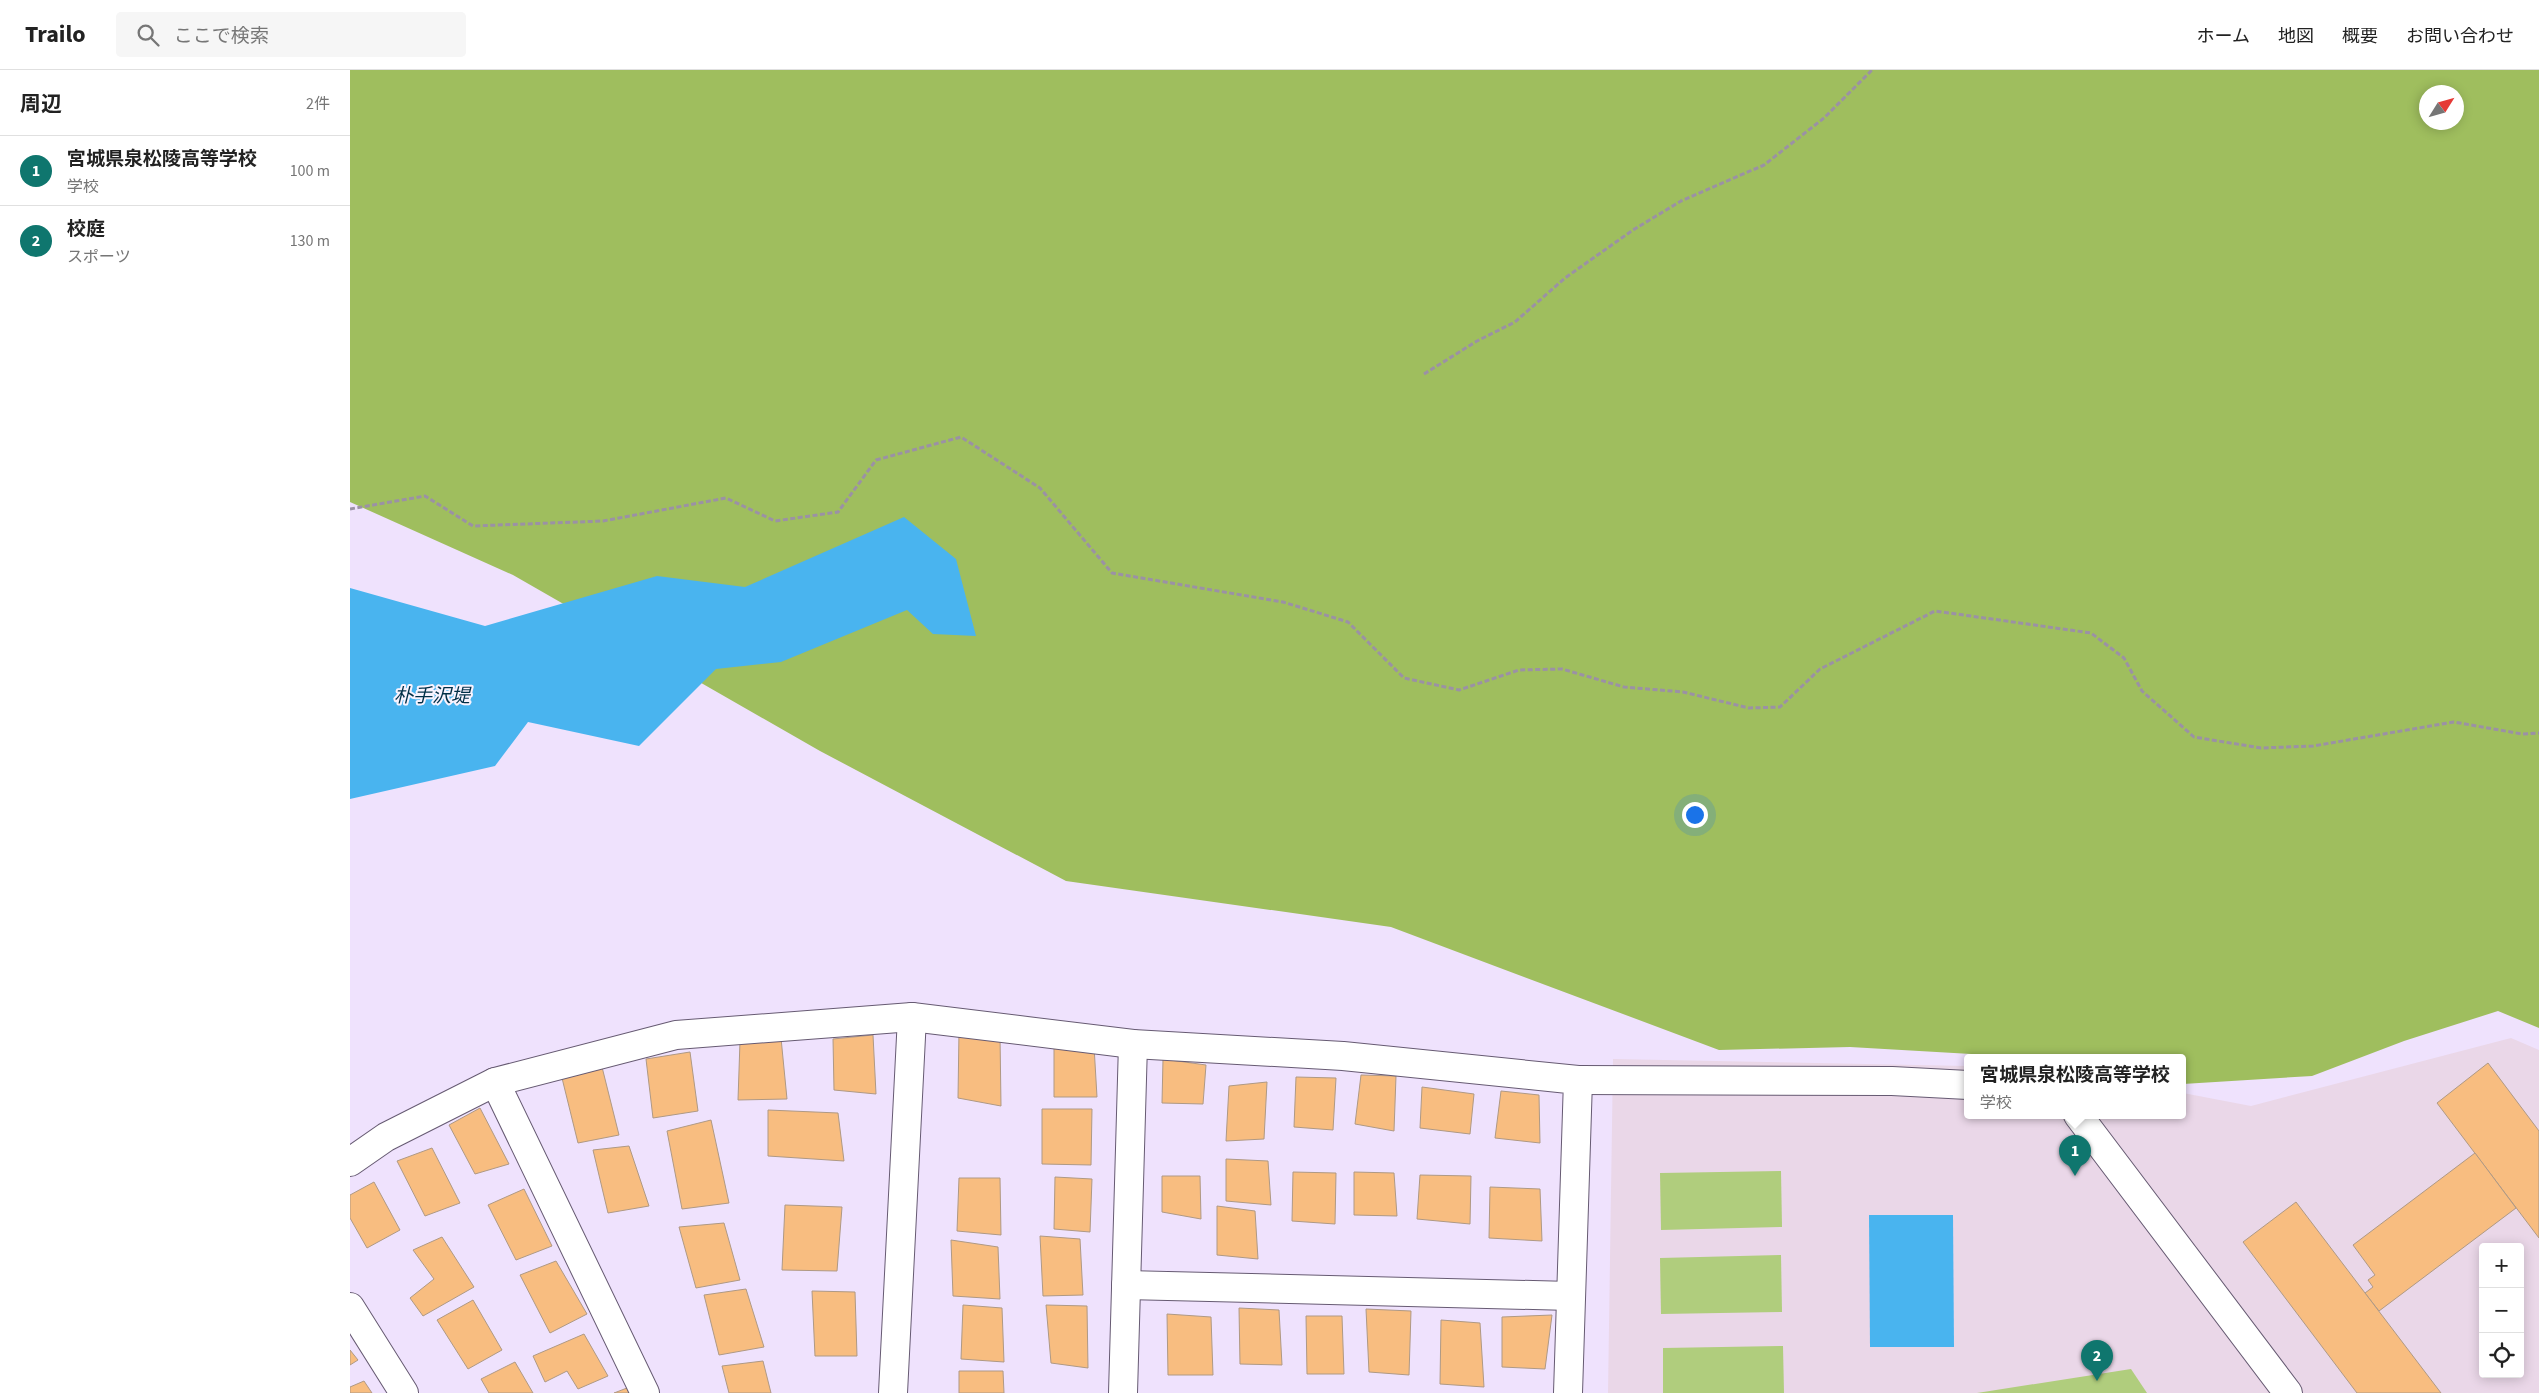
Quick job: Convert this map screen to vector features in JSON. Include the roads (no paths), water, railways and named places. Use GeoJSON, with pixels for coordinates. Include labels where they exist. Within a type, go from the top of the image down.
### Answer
{"type":"FeatureCollection","features":[{"type":"Feature","properties":{"kind":"street"},"geometry":{"type":"LineString","coordinates":[[893,1393],[912,1017]]}},
{"type":"Feature","properties":{"kind":"street"},"geometry":{"type":"LineString","coordinates":[[350,1162],[386,1137],[495,1082],[676,1035],[912,1017],[1133,1044],[1343,1056],[1578,1080],[1892,1081],[1964,1085]]}},
{"type":"Feature","properties":{"kind":"street"},"geometry":{"type":"LineString","coordinates":[[1123,1393],[1133,1044]]}},
{"type":"Feature","properties":{"kind":"street"},"geometry":{"type":"LineString","coordinates":[[1568,1393],[1578,1080]]}},
{"type":"Feature","properties":{"kind":"street"},"geometry":{"type":"LineString","coordinates":[[495,1082],[645,1393]]}},
{"type":"Feature","properties":{"kind":"street"},"geometry":{"type":"LineString","coordinates":[[2081,1119],[2288,1393]]}},
{"type":"Feature","properties":{"kind":"street"},"geometry":{"type":"LineString","coordinates":[[1126,1285],[1571,1296]]}},
{"type":"Feature","properties":{"kind":"street"},"geometry":{"type":"LineString","coordinates":[[350,1307],[404,1393]]}},
{"type":"Feature","properties":{"kind":"water","name":"朴手沢堤"},"geometry":{"type":"Polygon","coordinates":[[[904,517],[956,559],[976,636],[933,634],[907,610],[781,662],[716,669],[639,746],[528,722],[495,766],[350,799],[350,588],[485,626],[657,576],[745,587],[904,517]]]}},
{"type":"Feature","properties":{"kind":"water"},"geometry":{"type":"Polygon","coordinates":[[[1869,1215],[1953,1215],[1954,1347],[1870,1347],[1869,1215]]]}},
{"type":"Feature","properties":{"kind":"place","name":"宮城県泉松陵高等学校"},"geometry":{"type":"Point","coordinates":[2075,1176]}},
{"type":"Feature","properties":{"kind":"place","name":"校庭"},"geometry":{"type":"Point","coordinates":[2097,1381]}}]}
